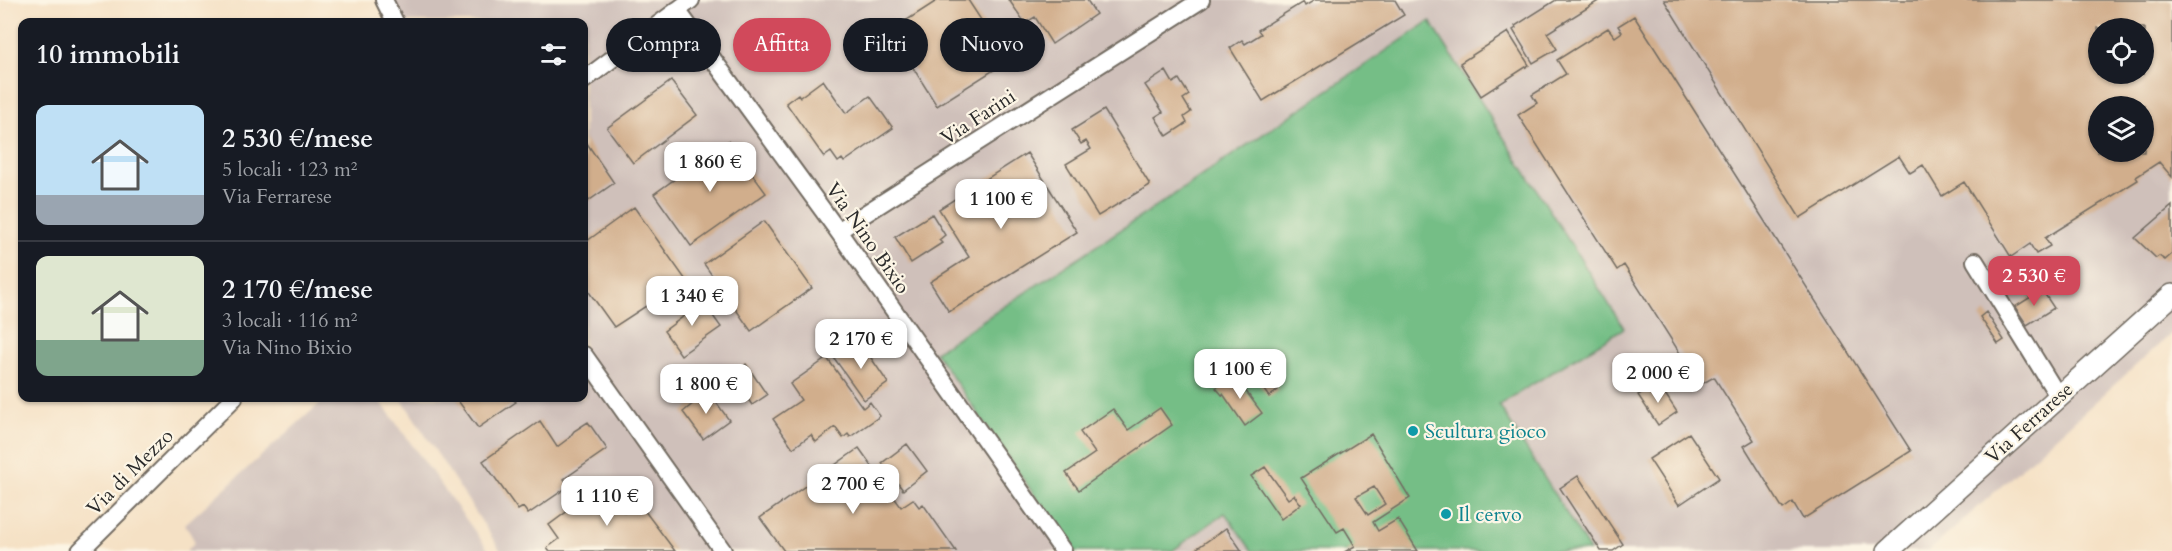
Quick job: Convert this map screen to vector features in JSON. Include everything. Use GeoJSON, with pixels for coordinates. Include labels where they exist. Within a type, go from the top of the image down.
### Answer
{"type":"FeatureCollection","features":[{"type":"Feature","properties":{"kind":"main road","name":"Via Ferrarese"},"geometry":{"type":"LineString","coordinates":[[1895,549],[2058,396],[2172,295]]}},
{"type":"Feature","properties":{"kind":"street"},"geometry":{"type":"LineString","coordinates":[[384,0],[392,18]]}},
{"type":"Feature","properties":{"kind":"street","name":"Via Farini"},"geometry":{"type":"LineString","coordinates":[[838,231],[1201,0]]}},
{"type":"Feature","properties":{"kind":"street"},"geometry":{"type":"LineString","coordinates":[[588,77],[684,5]]}},
{"type":"Feature","properties":{"kind":"street","name":"Via Nino Bixio"},"geometry":{"type":"LineString","coordinates":[[684,5],[838,231],[1063,551]]}},
{"type":"Feature","properties":{"kind":"street"},"geometry":{"type":"LineString","coordinates":[[1975,261],[2058,396]]}},
{"type":"Feature","properties":{"kind":"street"},"geometry":{"type":"LineString","coordinates":[[588,361],[723,551]]}},
{"type":"Feature","properties":{"kind":"street","name":"Via di Mezzo"},"geometry":{"type":"LineString","coordinates":[[80,551],[230,402]]}},
{"type":"Feature","properties":{"kind":"shaded area"},"geometry":{"type":"Polygon","coordinates":[[[383,0],[2172,0],[2172,333],[1929,551],[501,551],[404,402],[588,402],[588,18],[391,18],[383,0]]]}},
{"type":"Feature","properties":{"kind":"shaded area"},"geometry":{"type":"Polygon","coordinates":[[[322,402],[381,402],[489,551],[186,551],[195,542],[185,524],[322,402]]]}},
{"type":"Feature","properties":{"kind":"green space"},"geometry":{"type":"Polygon","coordinates":[[[1430,21],[1624,328],[1499,405],[1590,551],[1252,551],[1225,513],[1172,551],[1073,551],[935,352],[1169,198],[1430,21]]]}},
{"type":"Feature","properties":{"kind":"building"},"geometry":{"type":"Polygon","coordinates":[[[938,0],[968,0],[980,18],[940,18],[940,72],[991,72],[937,106],[916,72],[928,72],[928,18],[910,18],[938,0]]]}},
{"type":"Feature","properties":{"kind":"building"},"geometry":{"type":"Polygon","coordinates":[[[1009,0],[1087,0],[1096,14],[1052,44],[1045,33],[1045,18],[1022,18],[1009,0]]]}},
{"type":"Feature","properties":{"kind":"building"},"geometry":{"type":"Polygon","coordinates":[[[1315,0],[1395,0],[1404,15],[1263,101],[1230,48],[1242,40],[1245,44],[1261,34],[1258,30],[1303,2],[1305,6],[1315,0]]]}},
{"type":"Feature","properties":{"kind":"building"},"geometry":{"type":"Polygon","coordinates":[[[1556,0],[1600,0],[1547,33],[1557,49],[1533,63],[1513,30],[1515,26],[1556,0]]]}},
{"type":"Feature","properties":{"kind":"building"},"geometry":{"type":"Polygon","coordinates":[[[1664,0],[2172,0],[2172,177],[2159,162],[2136,177],[2138,180],[2045,238],[2050,246],[2036,254],[2030,244],[2011,257],[1964,182],[1942,196],[1923,165],[1910,173],[1899,156],[1800,218],[1664,0]]]}},
{"type":"Feature","properties":{"kind":"building"},"geometry":{"type":"Polygon","coordinates":[[[1634,16],[1911,451],[1803,519],[1793,502],[1783,509],[1744,446],[1754,440],[1714,377],[1700,385],[1624,265],[1617,270],[1518,115],[1537,103],[1532,95],[1566,74],[1557,60],[1608,28],[1615,37],[1622,32],[1618,26],[1634,16]]]}},
{"type":"Feature","properties":{"kind":"building"},"geometry":{"type":"Polygon","coordinates":[[[1508,32],[1529,65],[1481,96],[1460,63],[1508,32]]]}},
{"type":"Feature","properties":{"kind":"building"},"geometry":{"type":"Polygon","coordinates":[[[1166,71],[1173,83],[1179,79],[1189,95],[1183,99],[1191,112],[1184,117],[1187,123],[1167,136],[1155,117],[1163,112],[1145,85],[1166,71]]]}},
{"type":"Feature","properties":{"kind":"building"},"geometry":{"type":"Polygon","coordinates":[[[823,80],[846,113],[870,96],[893,128],[844,162],[842,159],[838,162],[831,152],[824,157],[786,103],[798,94],[800,97],[823,80]]]}},
{"type":"Feature","properties":{"kind":"building"},"geometry":{"type":"Polygon","coordinates":[[[671,81],[697,115],[633,163],[607,128],[671,81]]]}},
{"type":"Feature","properties":{"kind":"building"},"geometry":{"type":"Polygon","coordinates":[[[1104,110],[1150,185],[1098,216],[1066,164],[1091,149],[1086,141],[1081,144],[1072,130],[1104,110]]]}},
{"type":"Feature","properties":{"kind":"building"},"geometry":{"type":"Polygon","coordinates":[[[728,141],[766,193],[691,246],[654,194],[728,141]]]}},
{"type":"Feature","properties":{"kind":"building"},"geometry":{"type":"Polygon","coordinates":[[[588,145],[614,183],[588,201],[588,145]]]}},
{"type":"Feature","properties":{"kind":"building"},"geometry":{"type":"Polygon","coordinates":[[[1027,153],[1077,232],[949,312],[930,282],[969,257],[939,209],[1027,153]]]}},
{"type":"Feature","properties":{"kind":"building"},"geometry":{"type":"Polygon","coordinates":[[[2172,206],[2172,254],[2165,260],[2159,256],[2156,258],[2135,238],[2172,206]]]}},
{"type":"Feature","properties":{"kind":"building"},"geometry":{"type":"Polygon","coordinates":[[[634,207],[688,283],[652,309],[649,304],[614,327],[588,291],[588,240],[634,207]]]}},
{"type":"Feature","properties":{"kind":"building"},"geometry":{"type":"Polygon","coordinates":[[[932,214],[945,235],[939,240],[942,243],[911,263],[895,237],[932,214]]]}},
{"type":"Feature","properties":{"kind":"building"},"geometry":{"type":"Polygon","coordinates":[[[764,221],[812,288],[751,331],[704,264],[764,221]]]}},
{"type":"Feature","properties":{"kind":"building"},"geometry":{"type":"Polygon","coordinates":[[[2042,290],[2054,308],[2027,325],[2015,307],[2042,290]]]}},
{"type":"Feature","properties":{"kind":"building"},"geometry":{"type":"Polygon","coordinates":[[[700,298],[721,327],[681,355],[664,331],[684,316],[681,311],[700,298]]]}},
{"type":"Feature","properties":{"kind":"building"},"geometry":{"type":"Polygon","coordinates":[[[1986,312],[2004,340],[1998,344],[1980,317],[1986,312]]]}},
{"type":"Feature","properties":{"kind":"building"},"geometry":{"type":"Polygon","coordinates":[[[859,340],[888,383],[864,400],[834,358],[859,340]]]}},
{"type":"Feature","properties":{"kind":"building"},"geometry":{"type":"Polygon","coordinates":[[[827,358],[863,408],[870,402],[880,416],[850,437],[848,434],[843,438],[835,427],[816,442],[811,435],[793,448],[773,419],[801,400],[790,384],[827,358]]]}},
{"type":"Feature","properties":{"kind":"building"},"geometry":{"type":"Polygon","coordinates":[[[746,364],[767,395],[752,405],[731,375],[746,364]]]}},
{"type":"Feature","properties":{"kind":"building"},"geometry":{"type":"Polygon","coordinates":[[[1260,368],[1278,390],[1269,397],[1252,374],[1260,368]]]}},
{"type":"Feature","properties":{"kind":"building"},"geometry":{"type":"Polygon","coordinates":[[[1234,375],[1262,413],[1245,426],[1223,394],[1216,388],[1234,375]]]}},
{"type":"Feature","properties":{"kind":"building"},"geometry":{"type":"Polygon","coordinates":[[[1658,383],[1677,412],[1658,425],[1638,395],[1658,383]]]}},
{"type":"Feature","properties":{"kind":"building"},"geometry":{"type":"Polygon","coordinates":[[[708,391],[729,420],[703,439],[683,412],[708,391]]]}},
{"type":"Feature","properties":{"kind":"building"},"geometry":{"type":"Polygon","coordinates":[[[459,402],[516,402],[478,428],[459,402]]]}},
{"type":"Feature","properties":{"kind":"building"},"geometry":{"type":"Polygon","coordinates":[[[1160,408],[1172,425],[1079,490],[1066,473],[1095,453],[1080,432],[1113,409],[1128,430],[1160,408]]]}},
{"type":"Feature","properties":{"kind":"building"},"geometry":{"type":"Polygon","coordinates":[[[540,421],[557,447],[588,422],[607,449],[564,479],[569,486],[528,514],[523,507],[518,510],[483,461],[540,421]]]}},
{"type":"Feature","properties":{"kind":"building"},"geometry":{"type":"Polygon","coordinates":[[[1689,433],[1719,478],[1679,505],[1649,459],[1689,433]]]}},
{"type":"Feature","properties":{"kind":"building"},"geometry":{"type":"Polygon","coordinates":[[[1371,434],[1410,498],[1373,522],[1378,531],[1398,519],[1418,551],[1346,551],[1355,546],[1344,528],[1337,532],[1301,478],[1371,434]],[[1374,487],[1356,497],[1368,515],[1385,504],[1374,487]]]}},
{"type":"Feature","properties":{"kind":"building"},"geometry":{"type":"Polygon","coordinates":[[[907,444],[927,471],[903,490],[882,463],[907,444]]]}},
{"type":"Feature","properties":{"kind":"building"},"geometry":{"type":"Polygon","coordinates":[[[859,448],[901,507],[913,499],[919,507],[923,504],[956,551],[784,551],[760,518],[859,448]]]}},
{"type":"Feature","properties":{"kind":"building"},"geometry":{"type":"Polygon","coordinates":[[[1265,467],[1288,499],[1294,495],[1301,504],[1281,519],[1251,476],[1265,467]]]}},
{"type":"Feature","properties":{"kind":"building"},"geometry":{"type":"Polygon","coordinates":[[[1578,476],[1623,544],[1613,551],[1601,551],[1560,488],[1578,476]]]}},
{"type":"Feature","properties":{"kind":"building"},"geometry":{"type":"Polygon","coordinates":[[[604,484],[624,512],[638,502],[675,551],[549,551],[547,548],[559,539],[549,525],[604,484]]]}},
{"type":"Feature","properties":{"kind":"building"},"geometry":{"type":"Polygon","coordinates":[[[1226,528],[1242,551],[1193,551],[1226,528]]]}},
{"type":"Feature","properties":{"kind":"place","name":"Scultura gioco"},"geometry":{"type":"Point","coordinates":[1413,431]}},
{"type":"Feature","properties":{"kind":"place","name":"Il cervo"},"geometry":{"type":"Point","coordinates":[1446,514]}}]}
